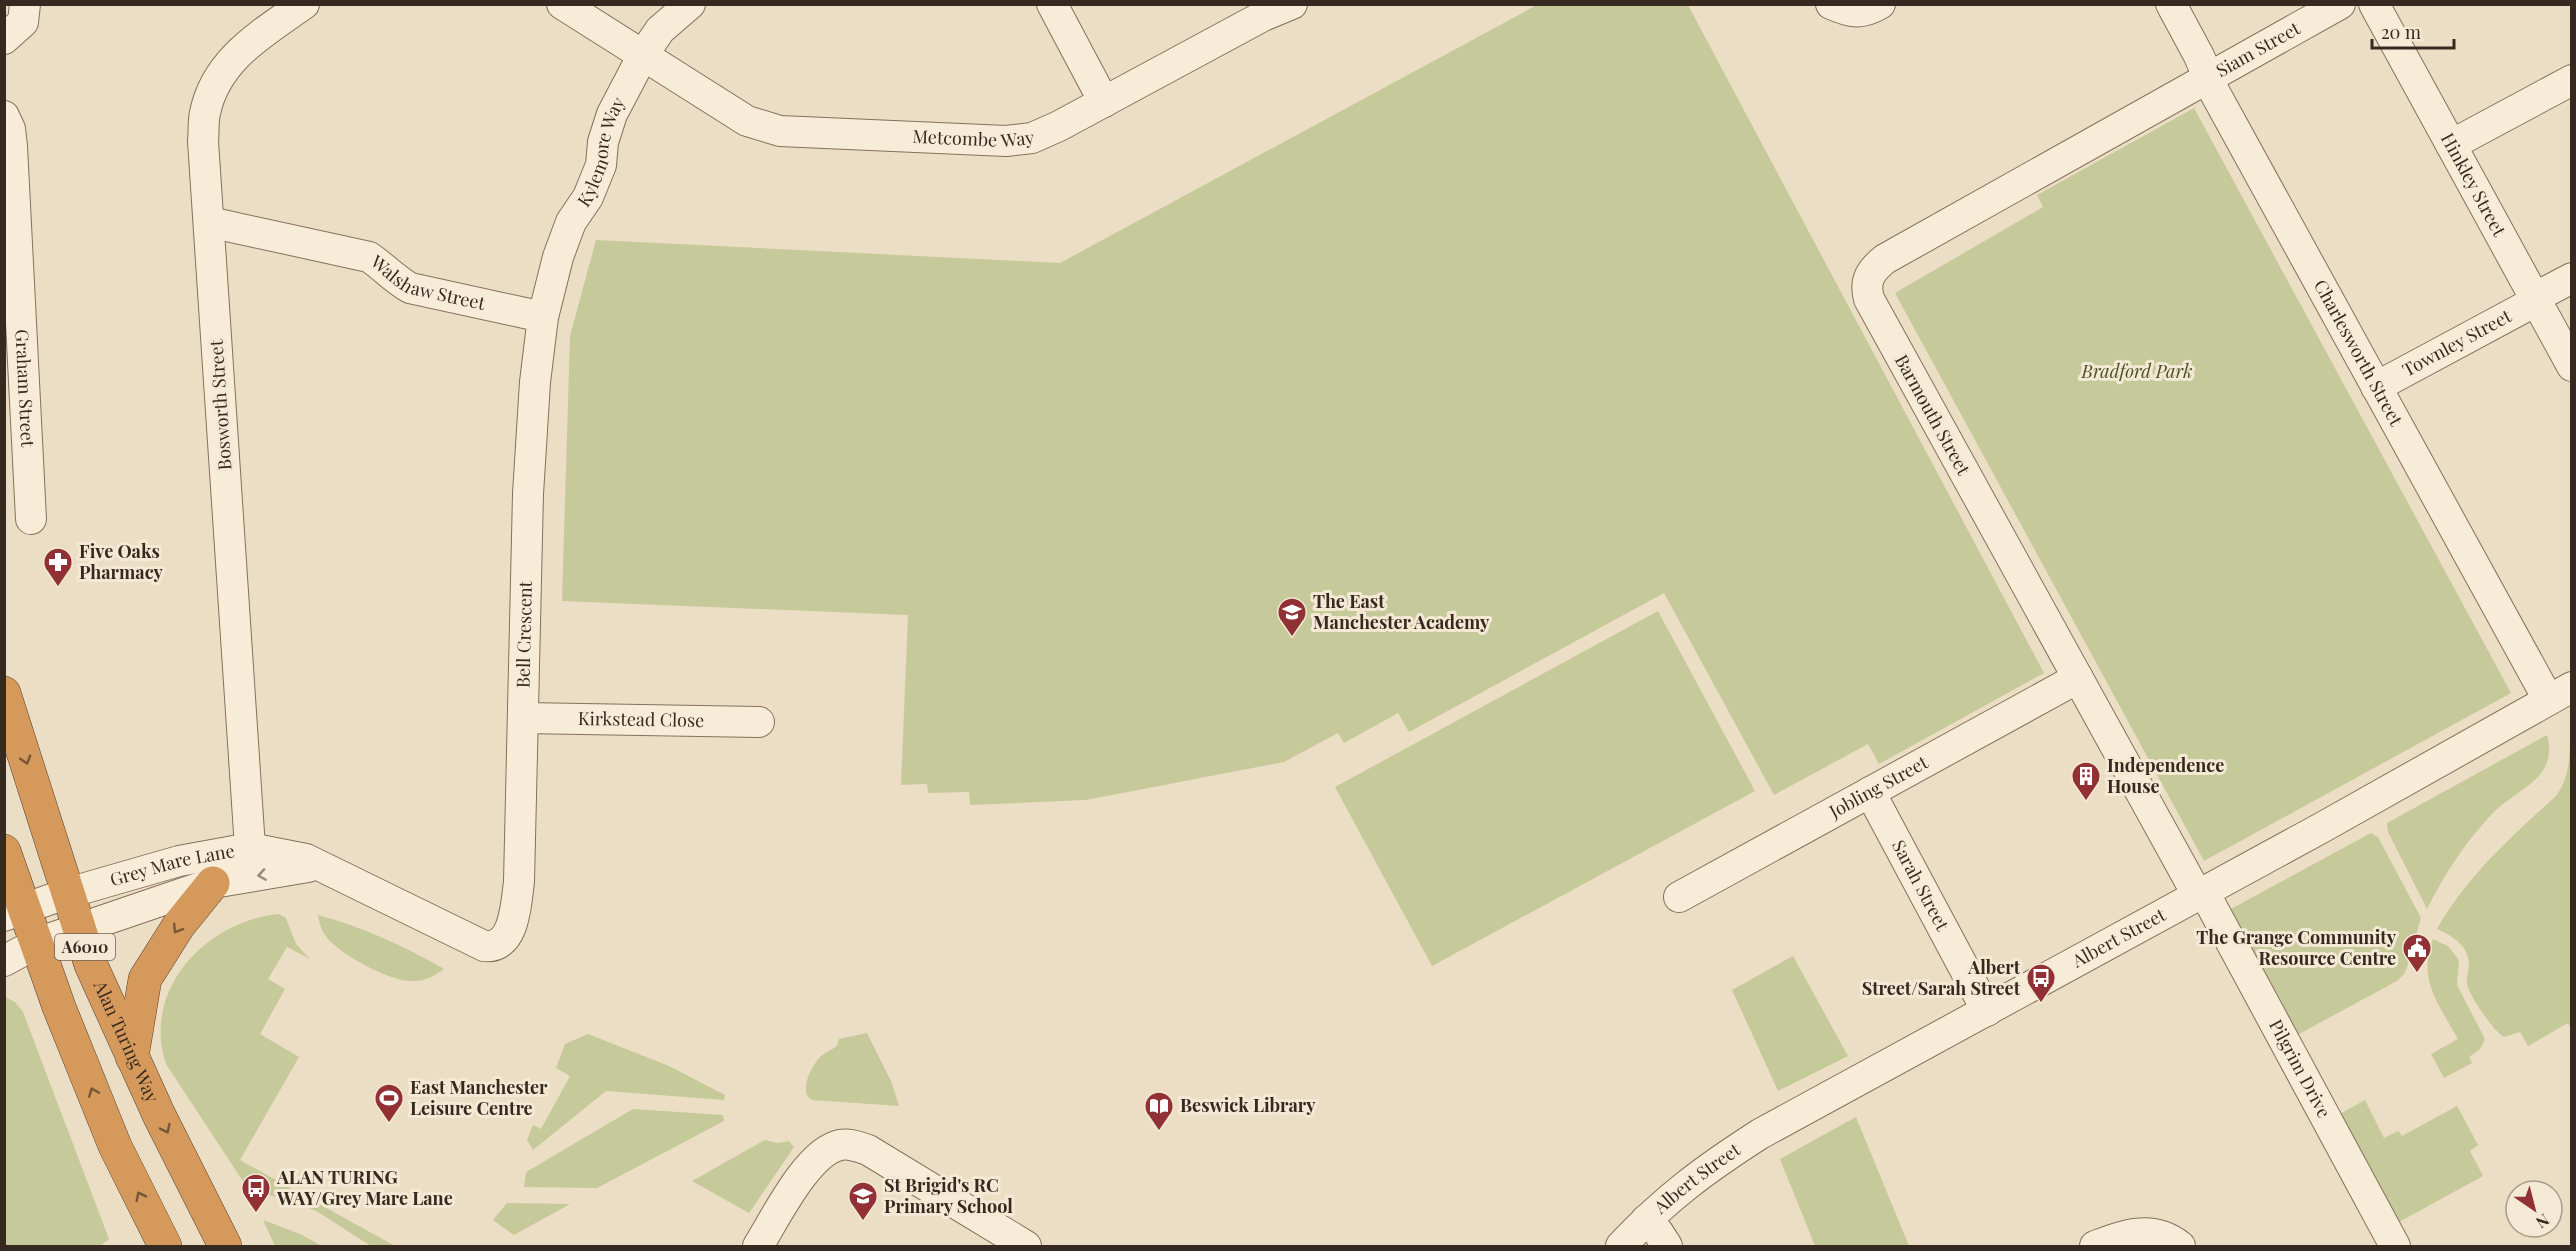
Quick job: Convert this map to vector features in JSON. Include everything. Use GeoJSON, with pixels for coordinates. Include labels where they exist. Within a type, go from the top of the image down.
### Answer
{"type":"FeatureCollection","features":[{"type":"Feature","properties":{"kind":"highway","name":"Alan Turing Way"},"geometry":{"type":"LineString","coordinates":[[4,693],[91,965],[132,1057],[225,1246]]}},
{"type":"Feature","properties":{"kind":"highway","name":"A6010"},"geometry":{"type":"LineString","coordinates":[[4,851],[15,912],[37,944],[59,1007],[115,1146],[165,1246]]}},
{"type":"Feature","properties":{"kind":"highway"},"geometry":{"type":"LineString","coordinates":[[132,1057],[146,980],[179,925],[213,883]]}},
{"type":"Feature","properties":{"kind":"street"},"geometry":{"type":"LineString","coordinates":[[4,39],[23,22],[25,4]]}},
{"type":"Feature","properties":{"kind":"street","name":"Bosworth Street"},"geometry":{"type":"LineString","coordinates":[[250,848],[203,141],[205,112],[215,85],[228,62],[250,42],[304,4]]}},
{"type":"Feature","properties":{"kind":"street","name":"Metcombe Way"},"geometry":{"type":"LineString","coordinates":[[562,4],[747,121],[780,131],[1006,141],[1032,138],[1263,16],[1292,4]]}},
{"type":"Feature","properties":{"kind":"street","name":"Kylemore Way"},"geometry":{"type":"LineString","coordinates":[[543,317],[567,231],[588,197],[601,165],[603,142],[612,114],[643,55],[660,30],[690,4]]}},
{"type":"Feature","properties":{"kind":"street"},"geometry":{"type":"LineString","coordinates":[[1052,4],[1104,102]]}},
{"type":"Feature","properties":{"kind":"street"},"geometry":{"type":"LineString","coordinates":[[1831,4],[1851,13],[1871,10],[1880,4]]}},
{"type":"Feature","properties":{"kind":"street","name":"Charlesworth Street"},"geometry":{"type":"LineString","coordinates":[[2171,4],[2208,78],[2376,387],[2560,693]]}},
{"type":"Feature","properties":{"kind":"street","name":"Siam Street"},"geometry":{"type":"LineString","coordinates":[[2208,78],[2340,4]]}},
{"type":"Feature","properties":{"kind":"street","name":"Hinkley Street"},"geometry":{"type":"LineString","coordinates":[[2374,4],[2571,366]]}},
{"type":"Feature","properties":{"kind":"street","name":"Barmouth Street"},"geometry":{"type":"LineString","coordinates":[[2201,894],[2078,678],[1869,299],[1866,287],[1874,268],[1885,259],[2208,78]]}},
{"type":"Feature","properties":{"kind":"street"},"geometry":{"type":"LineString","coordinates":[[2451,145],[2571,80]]}},
{"type":"Feature","properties":{"kind":"street","name":"Graham Street"},"geometry":{"type":"LineString","coordinates":[[4,116],[10,129],[12,146],[31,519]]}},
{"type":"Feature","properties":{"kind":"street","name":"Walshaw Street"},"geometry":{"type":"LineString","coordinates":[[209,222],[369,257],[383,266],[394,279],[410,288],[543,317]]}},
{"type":"Feature","properties":{"kind":"street","name":"Townley Street"},"geometry":{"type":"LineString","coordinates":[[2376,387],[2571,278]]}},
{"type":"Feature","properties":{"kind":"street","name":"Bell Crescent"},"geometry":{"type":"LineString","coordinates":[[495,946],[507,936],[514,921],[519,882],[528,494],[535,382],[543,317]]}},
{"type":"Feature","properties":{"kind":"street","name":"Jobling Street"},"geometry":{"type":"LineString","coordinates":[[1679,897],[2078,678]]}},
{"type":"Feature","properties":{"kind":"street","name":"Albert Street"},"geometry":{"type":"LineString","coordinates":[[1621,1246],[1690,1180],[1760,1134],[2369,802],[2560,693]]}},
{"type":"Feature","properties":{"kind":"street","name":"Kirkstead Close"},"geometry":{"type":"LineString","coordinates":[[523,718],[759,722]]}},
{"type":"Feature","properties":{"kind":"street","name":"Sarah Street"},"geometry":{"type":"LineString","coordinates":[[1870,792],[1987,1011]]}},
{"type":"Feature","properties":{"kind":"street","name":"Grey Mare Lane"},"geometry":{"type":"LineString","coordinates":[[15,912],[68,893],[179,861],[250,848],[306,859],[484,946],[495,946]]}},
{"type":"Feature","properties":{"kind":"street","name":"Grey Mare Lane"},"geometry":{"type":"LineString","coordinates":[[4,961],[37,944],[213,883],[320,865]]}},
{"type":"Feature","properties":{"kind":"street","name":"Pilgrim Drive"},"geometry":{"type":"LineString","coordinates":[[2201,894],[2395,1246]]}},
{"type":"Feature","properties":{"kind":"street"},"geometry":{"type":"LineString","coordinates":[[758,1246],[815,1160],[839,1145],[868,1150],[1026,1246]]}},
{"type":"Feature","properties":{"kind":"street"},"geometry":{"type":"LineString","coordinates":[[1646,1220],[1667,1246]]}},
{"type":"Feature","properties":{"kind":"street"},"geometry":{"type":"LineString","coordinates":[[2095,1246],[2146,1232],[2180,1246]]}},
{"type":"Feature","properties":{"kind":"green space"},"geometry":{"type":"Polygon","coordinates":[[[1537,5],[1688,5],[2044,673],[1879,764],[1868,744],[1774,795],[1664,593],[1409,732],[1398,713],[1344,743],[1338,733],[1284,762],[1086,800],[970,805],[969,792],[928,793],[927,784],[901,785],[908,615],[562,601],[570,336],[596,240],[1060,263],[1537,5]]]}},
{"type":"Feature","properties":{"kind":"green space","name":"Bradford Park"},"geometry":{"type":"Polygon","coordinates":[[[2194,108],[2511,693],[2204,861],[1895,293],[2043,207],[2037,195],[2194,108]]]}},
{"type":"Feature","properties":{"kind":"green space"},"geometry":{"type":"Polygon","coordinates":[[[1658,611],[1755,791],[1432,966],[1335,787],[1658,611]]]}},
{"type":"Feature","properties":{"kind":"green space"},"geometry":{"type":"Polygon","coordinates":[[[2547,735],[2549,755],[2541,773],[2496,810],[2476,833],[2441,882],[2427,909],[2388,832],[2387,823],[2547,735]]]}},
{"type":"Feature","properties":{"kind":"green space"},"geometry":{"type":"Polygon","coordinates":[[[2570,744],[2571,1028],[2568,1023],[2528,1046],[2520,1032],[2504,1037],[2488,1021],[2467,984],[2469,965],[2466,952],[2454,938],[2437,929],[2476,875],[2556,796],[2567,771],[2570,744]]]}},
{"type":"Feature","properties":{"kind":"green space"},"geometry":{"type":"Polygon","coordinates":[[[2371,833],[2378,837],[2421,918],[2407,967],[2397,981],[2297,1035],[2229,910],[2371,833]]]}},
{"type":"Feature","properties":{"kind":"green space"},"geometry":{"type":"Polygon","coordinates":[[[279,914],[286,918],[296,944],[310,959],[287,947],[268,979],[285,989],[260,1034],[299,1057],[240,1160],[395,1246],[371,1246],[318,1212],[298,1203],[248,1189],[166,1064],[161,1036],[163,1010],[172,985],[186,964],[205,945],[227,930],[252,919],[279,914]]]}},
{"type":"Feature","properties":{"kind":"green space"},"geometry":{"type":"Polygon","coordinates":[[[318,915],[383,938],[444,969],[420,981],[402,980],[379,972],[356,960],[329,940],[321,928],[318,915]]]}},
{"type":"Feature","properties":{"kind":"green space"},"geometry":{"type":"Polygon","coordinates":[[[2433,939],[2448,946],[2459,960],[2457,985],[2485,1039],[2480,1049],[2469,1057],[2472,1063],[2444,1078],[2431,1054],[2458,1039],[2432,991],[2429,979],[2427,967],[2433,939]]]}},
{"type":"Feature","properties":{"kind":"green space"},"geometry":{"type":"Polygon","coordinates":[[[1793,956],[1848,1056],[1778,1091],[1732,990],[1793,956]]]}},
{"type":"Feature","properties":{"kind":"green space"},"geometry":{"type":"Polygon","coordinates":[[[4,996],[15,1002],[23,1012],[109,1239],[100,1246],[5,1246],[4,996]]]}},
{"type":"Feature","properties":{"kind":"green space"},"geometry":{"type":"Polygon","coordinates":[[[867,1033],[891,1081],[899,1106],[812,1100],[806,1091],[807,1079],[820,1057],[837,1046],[839,1039],[867,1033]]]}},
{"type":"Feature","properties":{"kind":"green space"},"geometry":{"type":"Polygon","coordinates":[[[588,1034],[669,1066],[725,1095],[724,1100],[606,1091],[533,1150],[527,1140],[533,1125],[541,1129],[570,1076],[556,1068],[565,1044],[588,1034]]]}},
{"type":"Feature","properties":{"kind":"green space"},"geometry":{"type":"Polygon","coordinates":[[[2365,1100],[2384,1138],[2398,1131],[2402,1136],[2457,1106],[2478,1145],[2470,1151],[2483,1176],[2399,1222],[2340,1114],[2365,1100]]]}},
{"type":"Feature","properties":{"kind":"green space"},"geometry":{"type":"Polygon","coordinates":[[[633,1109],[723,1115],[724,1121],[597,1188],[524,1187],[526,1172],[633,1109]]]}},
{"type":"Feature","properties":{"kind":"green space"},"geometry":{"type":"Polygon","coordinates":[[[1856,1117],[1909,1246],[1815,1246],[1780,1159],[1856,1117]]]}},
{"type":"Feature","properties":{"kind":"green space"},"geometry":{"type":"Polygon","coordinates":[[[765,1140],[778,1143],[789,1141],[794,1147],[749,1213],[692,1181],[765,1140]]]}},
{"type":"Feature","properties":{"kind":"green space"},"geometry":{"type":"Polygon","coordinates":[[[507,1203],[570,1204],[514,1235],[493,1220],[507,1203]]]}},
{"type":"Feature","properties":{"kind":"green space"},"geometry":{"type":"Polygon","coordinates":[[[263,1220],[300,1234],[322,1246],[275,1246],[263,1220]]]}},
{"type":"Feature","properties":{"kind":"place","name":"Five Oaks Pharmacy"},"geometry":{"type":"Point","coordinates":[58,588]}},
{"type":"Feature","properties":{"kind":"place","name":"The East Manchester Academy"},"geometry":{"type":"Point","coordinates":[1292,638]}},
{"type":"Feature","properties":{"kind":"place","name":"Independence House"},"geometry":{"type":"Point","coordinates":[2086,802]}},
{"type":"Feature","properties":{"kind":"place","name":"The Grange Community Resource Centre"},"geometry":{"type":"Point","coordinates":[2417,974]}},
{"type":"Feature","properties":{"kind":"place","name":"Albert Street/Sarah Street"},"geometry":{"type":"Point","coordinates":[2041,1004]}},
{"type":"Feature","properties":{"kind":"place","name":"East Manchester Leisure Centre"},"geometry":{"type":"Point","coordinates":[389,1124]}},
{"type":"Feature","properties":{"kind":"place","name":"Beswick Library"},"geometry":{"type":"Point","coordinates":[1159,1132]}},
{"type":"Feature","properties":{"kind":"place","name":"ALAN TURING WAY/Grey Mare Lane"},"geometry":{"type":"Point","coordinates":[256,1214]}},
{"type":"Feature","properties":{"kind":"place","name":"St Brigid's RC Primary School"},"geometry":{"type":"Point","coordinates":[863,1222]}}]}
